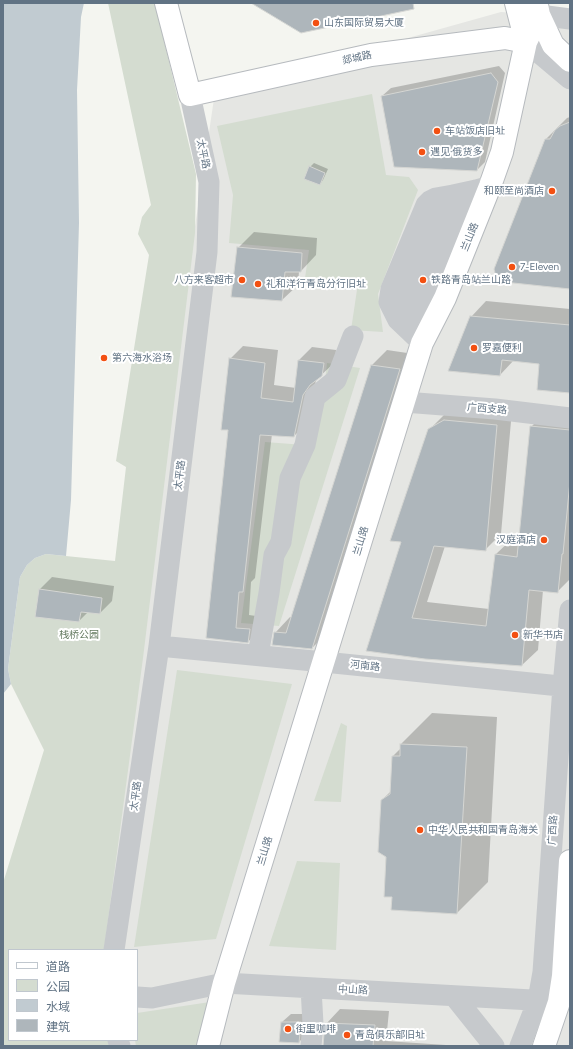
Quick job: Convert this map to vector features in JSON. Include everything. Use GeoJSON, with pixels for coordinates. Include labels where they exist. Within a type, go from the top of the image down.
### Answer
{"type":"FeatureCollection","features":[{"type":"Feature","properties":{"kind":"main road","name":"太平路"},"geometry":{"type":"LineString","coordinates":[[166,3],[190,95]]}},
{"type":"Feature","properties":{"kind":"main road"},"geometry":{"type":"LineString","coordinates":[[516,3],[526,42]]}},
{"type":"Feature","properties":{"kind":"main road"},"geometry":{"type":"LineString","coordinates":[[526,42],[538,9]]}},
{"type":"Feature","properties":{"kind":"main road"},"geometry":{"type":"LineString","coordinates":[[538,9],[570,61]]}},
{"type":"Feature","properties":{"kind":"main road","name":"郯城路"},"geometry":{"type":"LineString","coordinates":[[190,95],[371,55],[505,38],[526,42]]}},
{"type":"Feature","properties":{"kind":"main road","name":"兰山路"},"geometry":{"type":"LineString","coordinates":[[208,1046],[224,983],[422,343],[445,298],[483,188],[502,152],[526,42]]}},
{"type":"Feature","properties":{"kind":"main road","name":"广西路"},"geometry":{"type":"LineString","coordinates":[[544,1046],[563,976],[570,861]]}},
{"type":"Feature","properties":{"kind":"street"},"geometry":{"type":"LineString","coordinates":[[538,9],[570,18]]}},
{"type":"Feature","properties":{"kind":"street"},"geometry":{"type":"LineString","coordinates":[[526,42],[562,46]]}},
{"type":"Feature","properties":{"kind":"street"},"geometry":{"type":"LineString","coordinates":[[526,42],[570,79]]}},
{"type":"Feature","properties":{"kind":"street","name":"太平路"},"geometry":{"type":"LineString","coordinates":[[114,949],[159,646],[207,252],[209,182],[190,95]]}},
{"type":"Feature","properties":{"kind":"street"},"geometry":{"type":"LineString","coordinates":[[422,343],[398,320],[389,302],[391,289],[426,205],[436,198],[483,188]]}},
{"type":"Feature","properties":{"kind":"street"},"geometry":{"type":"LineString","coordinates":[[258,655],[274,555],[281,542],[290,478],[305,445],[315,397],[336,380],[354,336]]}},
{"type":"Feature","properties":{"kind":"street","name":"广西支路"},"geometry":{"type":"LineString","coordinates":[[404,402],[495,409],[570,418]]}},
{"type":"Feature","properties":{"kind":"street","name":"广西路"},"geometry":{"type":"LineString","coordinates":[[520,1046],[556,1001],[543,972],[566,687],[570,610]]}},
{"type":"Feature","properties":{"kind":"street","name":"河南路"},"geometry":{"type":"LineString","coordinates":[[159,646],[566,687]]}},
{"type":"Feature","properties":{"kind":"street","name":"中山路"},"geometry":{"type":"LineString","coordinates":[[138,997],[152,998],[224,983],[556,1001]]}},
{"type":"Feature","properties":{"kind":"street"},"geometry":{"type":"LineString","coordinates":[[310,988],[313,1024],[311,1046]]}},
{"type":"Feature","properties":{"kind":"street"},"geometry":{"type":"LineString","coordinates":[[454,996],[494,1046]]}},
{"type":"Feature","properties":{"kind":"shaded area"},"geometry":{"type":"Polygon","coordinates":[[[501,12],[570,17],[570,1046],[58,1046],[59,1041],[138,1041],[138,949],[76,949],[128,676],[215,92],[501,12]]]}},
{"type":"Feature","properties":{"kind":"green space","name":"栈桥公园"},"geometry":{"type":"Polygon","coordinates":[[[108,3],[155,3],[196,174],[195,233],[143,658],[104,949],[8,949],[8,1041],[110,1041],[111,1046],[3,1046],[3,883],[44,750],[11,684],[8,669],[20,577],[27,565],[35,558],[46,554],[115,561],[126,467],[116,461],[149,255],[138,234],[142,217],[151,205],[108,3]]]}},
{"type":"Feature","properties":{"kind":"green space"},"geometry":{"type":"Polygon","coordinates":[[[372,94],[386,175],[409,177],[418,190],[378,294],[383,332],[351,330],[358,283],[305,278],[309,250],[229,243],[233,195],[217,126],[372,94]]]}},
{"type":"Feature","properties":{"kind":"green space"},"geometry":{"type":"Polygon","coordinates":[[[327,363],[360,368],[279,626],[241,623],[265,442],[305,445],[324,390],[327,363]]]}},
{"type":"Feature","properties":{"kind":"green space"},"geometry":{"type":"Polygon","coordinates":[[[177,670],[292,684],[216,939],[134,947],[177,670]]]}},
{"type":"Feature","properties":{"kind":"green space"},"geometry":{"type":"Polygon","coordinates":[[[341,723],[347,726],[341,802],[314,801],[341,723]]]}},
{"type":"Feature","properties":{"kind":"green space"},"geometry":{"type":"Polygon","coordinates":[[[297,861],[340,863],[336,950],[269,946],[297,861]]]}},
{"type":"Feature","properties":{"kind":"green space"},"geometry":{"type":"Polygon","coordinates":[[[210,1002],[197,1046],[136,1046],[135,1041],[138,1041],[138,1013],[210,1002]]]}},
{"type":"Feature","properties":{"kind":"water"},"geometry":{"type":"Polygon","coordinates":[[[3,3],[84,3],[81,17],[77,90],[79,223],[71,500],[66,556],[46,554],[35,558],[27,565],[20,577],[8,669],[11,684],[3,694],[3,3]]]}},
{"type":"Feature","properties":{"kind":"building","name":"山东国际贸易大厦"},"geometry":{"type":"Polygon","coordinates":[[[251,3],[413,3],[414,9],[301,33],[251,3]]]}},
{"type":"Feature","properties":{"kind":"building","name":"车站饭店旧址"},"geometry":{"type":"Polygon","coordinates":[[[491,73],[498,82],[477,171],[394,167],[381,96],[491,73]]]}},
{"type":"Feature","properties":{"kind":"building"},"geometry":{"type":"Polygon","coordinates":[[[570,122],[570,289],[500,281],[494,269],[545,139],[550,139],[555,130],[570,122]]]}},
{"type":"Feature","properties":{"kind":"building"},"geometry":{"type":"Polygon","coordinates":[[[309,166],[325,173],[320,185],[304,179],[309,166]]]}},
{"type":"Feature","properties":{"kind":"building","name":"礼和洋行青岛分行旧址"},"geometry":{"type":"Polygon","coordinates":[[[237,247],[302,253],[301,272],[285,272],[282,301],[231,297],[237,247]]]}},
{"type":"Feature","properties":{"kind":"building"},"geometry":{"type":"Polygon","coordinates":[[[470,316],[570,325],[570,393],[537,390],[539,364],[502,360],[500,376],[448,371],[470,316]]]}},
{"type":"Feature","properties":{"kind":"building"},"geometry":{"type":"Polygon","coordinates":[[[229,358],[265,363],[261,398],[293,402],[298,360],[324,363],[322,376],[310,385],[303,395],[294,437],[260,435],[243,592],[239,592],[236,628],[250,629],[248,643],[206,638],[228,430],[221,430],[229,358]]]}},
{"type":"Feature","properties":{"kind":"building"},"geometry":{"type":"Polygon","coordinates":[[[371,365],[400,369],[312,649],[272,645],[274,632],[286,633],[371,365]]]}},
{"type":"Feature","properties":{"kind":"building"},"geometry":{"type":"Polygon","coordinates":[[[444,420],[497,425],[486,551],[434,546],[412,618],[486,626],[495,554],[517,557],[530,426],[570,430],[570,481],[558,593],[529,590],[522,666],[425,659],[366,651],[401,542],[390,541],[428,429],[444,420]]]}},
{"type":"Feature","properties":{"kind":"building"},"geometry":{"type":"Polygon","coordinates":[[[39,589],[102,598],[100,614],[81,612],[79,622],[35,617],[39,589]]]}},
{"type":"Feature","properties":{"kind":"building","name":"中华人民共和国青岛海关"},"geometry":{"type":"Polygon","coordinates":[[[400,744],[467,747],[457,914],[391,910],[392,897],[384,897],[386,857],[378,852],[381,800],[390,794],[392,756],[400,756],[400,744]]]}},
{"type":"Feature","properties":{"kind":"building"},"geometry":{"type":"Polygon","coordinates":[[[281,1022],[301,1022],[299,1043],[279,1042],[281,1022]]]}},
{"type":"Feature","properties":{"kind":"building","name":"青岛俱乐部旧址"},"geometry":{"type":"Polygon","coordinates":[[[325,1023],[375,1025],[373,1046],[323,1046],[325,1023]]]}},
{"type":"Feature","properties":{"kind":"place","name":"山东国际贸易大厦"},"geometry":{"type":"Point","coordinates":[316,23]}},
{"type":"Feature","properties":{"kind":"place","name":"车站饭店旧址"},"geometry":{"type":"Point","coordinates":[437,131]}},
{"type":"Feature","properties":{"kind":"place","name":"遇见·俄货多"},"geometry":{"type":"Point","coordinates":[422,152]}},
{"type":"Feature","properties":{"kind":"place","name":"和颐至尚酒店"},"geometry":{"type":"Point","coordinates":[552,191]}},
{"type":"Feature","properties":{"kind":"place","name":"7-Eleven"},"geometry":{"type":"Point","coordinates":[512,267]}},
{"type":"Feature","properties":{"kind":"place","name":"八方来客超市"},"geometry":{"type":"Point","coordinates":[242,280]}},
{"type":"Feature","properties":{"kind":"place","name":"铁路青岛站兰山路"},"geometry":{"type":"Point","coordinates":[423,280]}},
{"type":"Feature","properties":{"kind":"place","name":"礼和洋行青岛分行旧址"},"geometry":{"type":"Point","coordinates":[258,284]}},
{"type":"Feature","properties":{"kind":"place","name":"罗嘉便利"},"geometry":{"type":"Point","coordinates":[474,348]}},
{"type":"Feature","properties":{"kind":"place","name":"第六海水浴场"},"geometry":{"type":"Point","coordinates":[104,358]}},
{"type":"Feature","properties":{"kind":"place","name":"汉庭酒店"},"geometry":{"type":"Point","coordinates":[544,540]}},
{"type":"Feature","properties":{"kind":"place","name":"新华书店"},"geometry":{"type":"Point","coordinates":[515,635]}},
{"type":"Feature","properties":{"kind":"place","name":"中华人民共和国青岛海关"},"geometry":{"type":"Point","coordinates":[420,830]}},
{"type":"Feature","properties":{"kind":"place","name":"街里咖啡"},"geometry":{"type":"Point","coordinates":[288,1029]}},
{"type":"Feature","properties":{"kind":"place","name":"青岛俱乐部旧址"},"geometry":{"type":"Point","coordinates":[347,1035]}}]}
